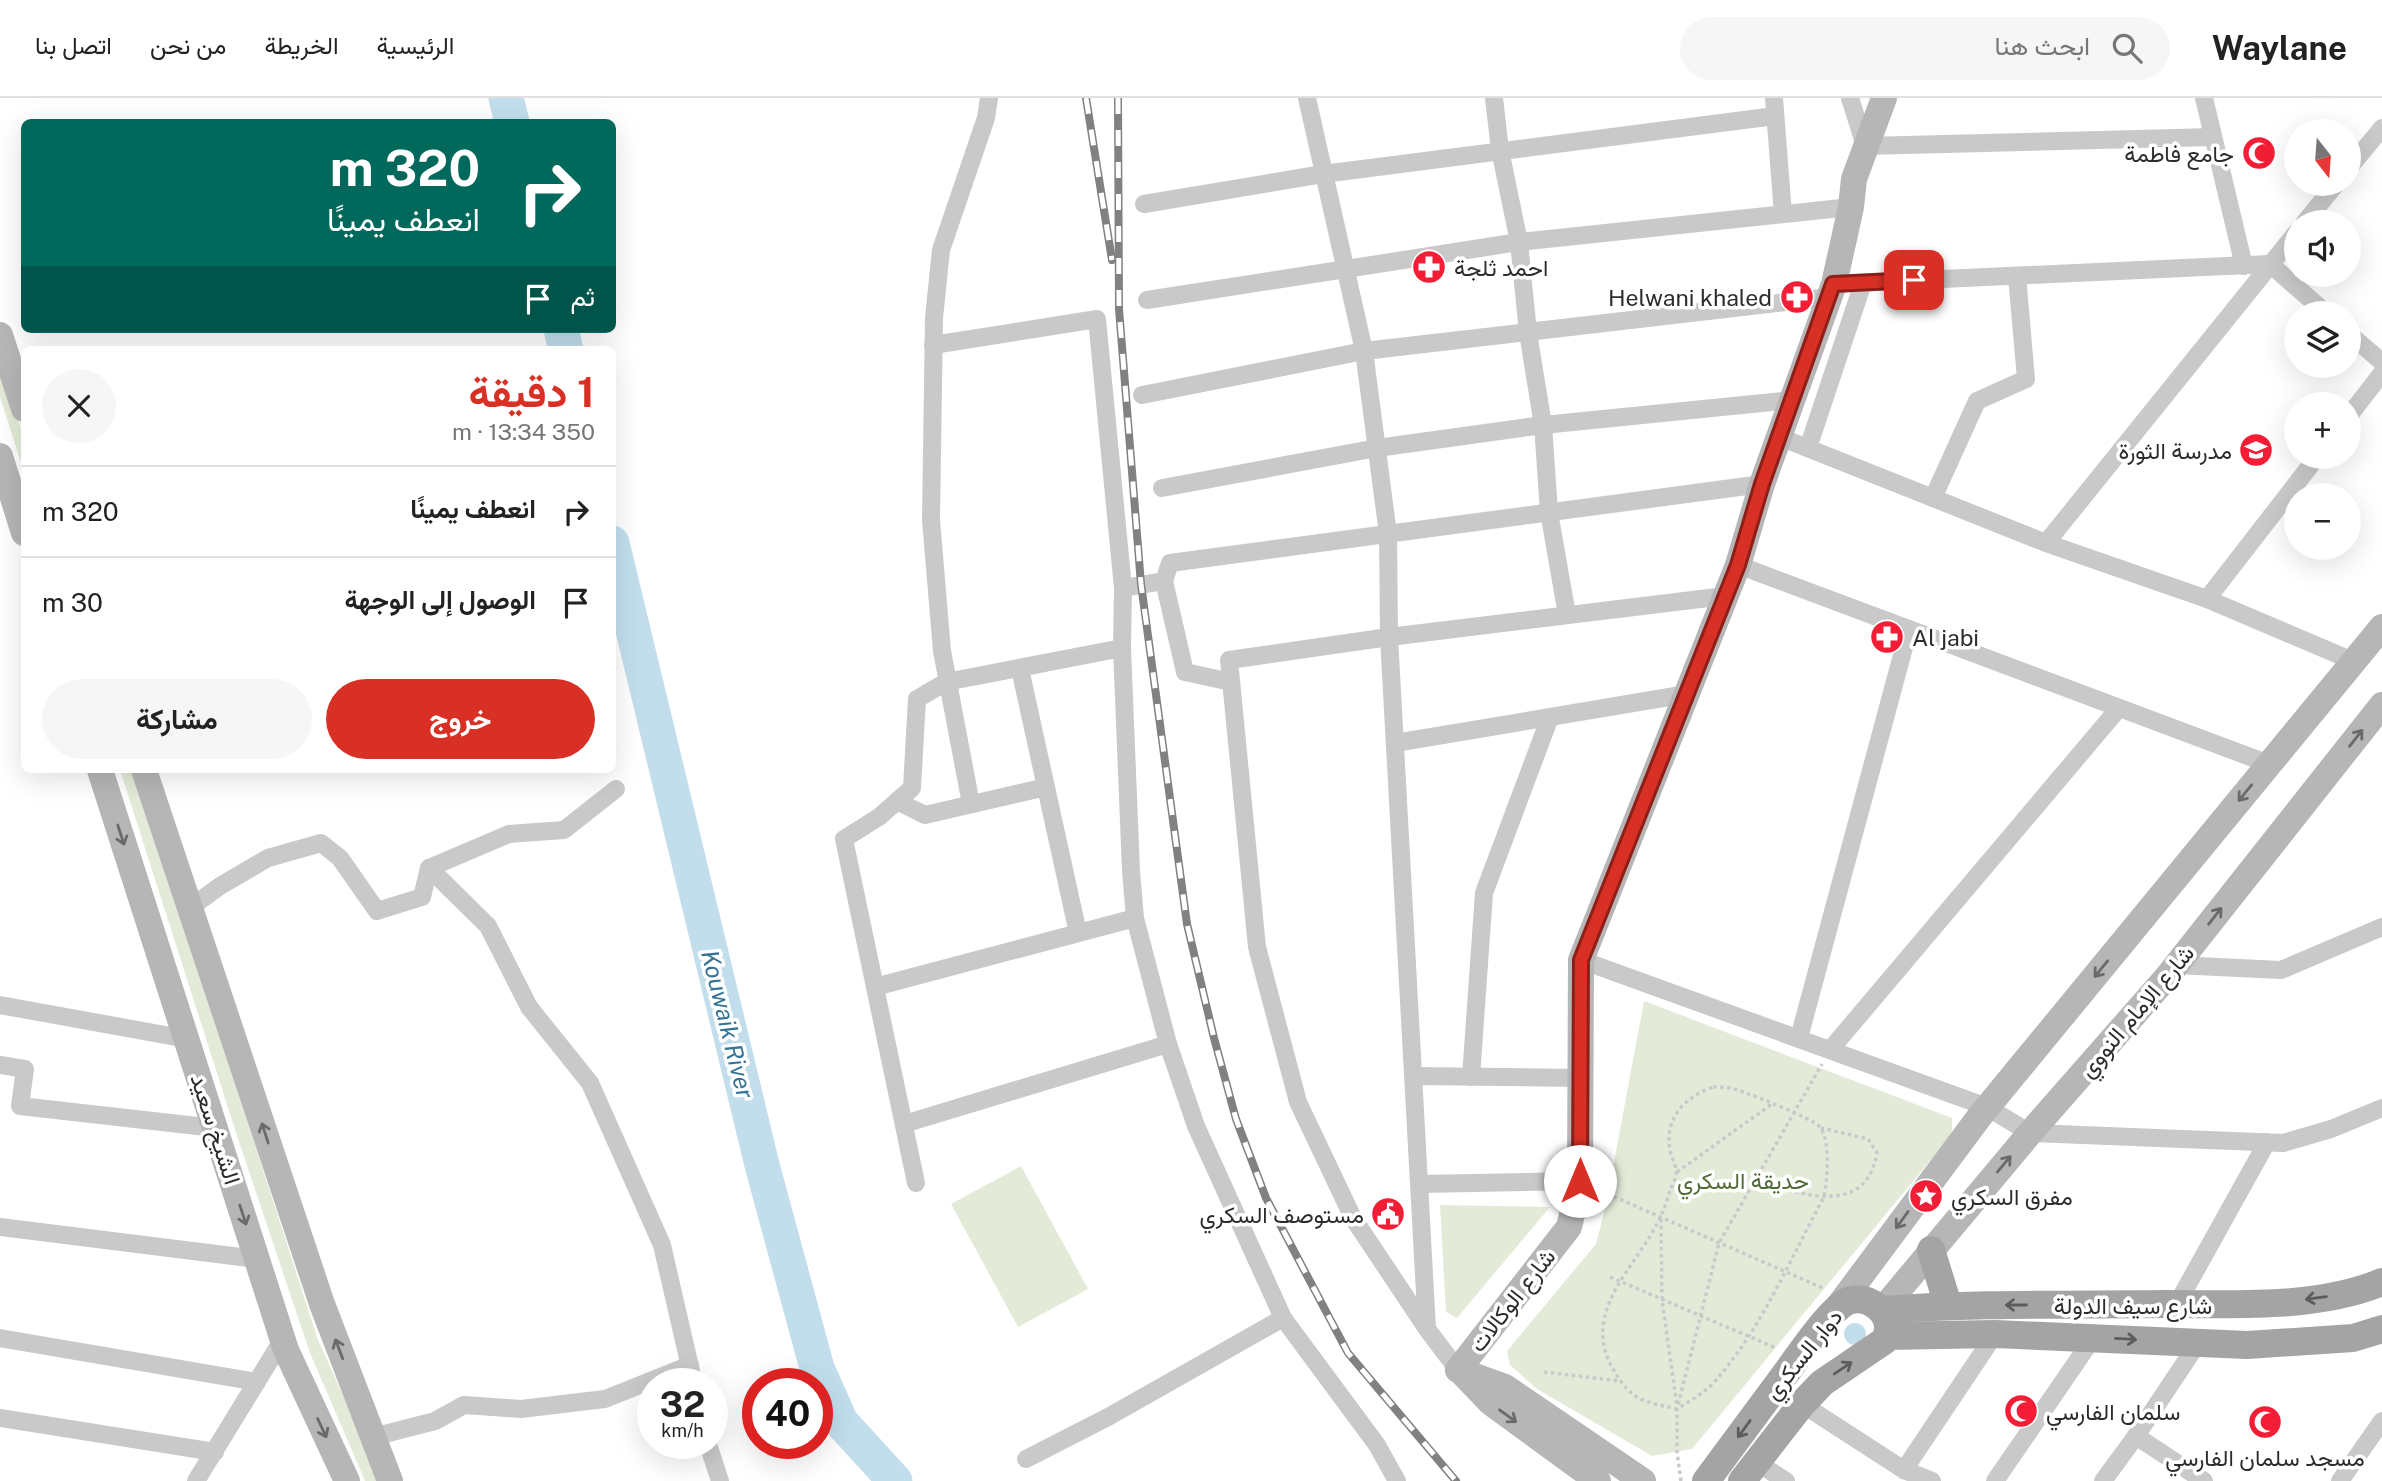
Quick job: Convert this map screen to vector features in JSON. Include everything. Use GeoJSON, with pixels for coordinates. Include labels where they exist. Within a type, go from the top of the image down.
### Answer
{"type":"FeatureCollection","features":[{"type":"Feature","properties":{"kind":"main road"},"geometry":{"type":"LineString","coordinates":[[1931,1250],[1948,1306]]}},
{"type":"Feature","properties":{"kind":"main road","name":"شارع سيف الدولة"},"geometry":{"type":"LineString","coordinates":[[1884,1323],[1948,1306],[2254,1306],[2358,1292],[2382,1282]]}},
{"type":"Feature","properties":{"kind":"main road","name":"دوار السكري"},"geometry":{"type":"LineString","coordinates":[[1706,1481],[1818,1329],[1840,1305],[1857,1299],[1875,1304],[1884,1323],[1878,1346],[1822,1383],[1749,1471]]}},
{"type":"Feature","properties":{"kind":"main road","name":"شارع سيف الدولة"},"geometry":{"type":"LineString","coordinates":[[1884,1323],[1995,1334],[2247,1345],[2353,1338],[2382,1329]]}},
{"type":"Feature","properties":{"kind":"street"},"geometry":{"type":"LineString","coordinates":[[971,804],[946,682],[931,520],[933,345],[935,292],[942,250],[986,118],[989,98]]}},
{"type":"Feature","properties":{"kind":"street"},"geometry":{"type":"LineString","coordinates":[[1307,98],[1364,351],[1388,534],[1395,743],[1427,1329]]}},
{"type":"Feature","properties":{"kind":"street"},"geometry":{"type":"LineString","coordinates":[[1494,98],[1500,150],[1519,242],[1528,333],[1543,425],[1549,512],[1567,615]]}},
{"type":"Feature","properties":{"kind":"street"},"geometry":{"type":"LineString","coordinates":[[1850,98],[1865,146],[2213,137]]}},
{"type":"Feature","properties":{"kind":"street","name":"شارع الوكالات"},"geometry":{"type":"LineString","coordinates":[[1598,1481],[1491,1403],[1458,1370],[1569,1227],[1580,1181],[1581,960],[1738,565],[1762,484],[1831,291],[1854,180],[1884,98]]}},
{"type":"Feature","properties":{"kind":"street"},"geometry":{"type":"LineString","coordinates":[[2204,98],[2244,265]]}},
{"type":"Feature","properties":{"kind":"street"},"geometry":{"type":"LineString","coordinates":[[1144,204],[1323,174],[1500,150],[1775,107],[1783,214]]}},
{"type":"Feature","properties":{"kind":"street"},"geometry":{"type":"LineString","coordinates":[[2361,153],[2382,128]]}},
{"type":"Feature","properties":{"kind":"street"},"geometry":{"type":"LineString","coordinates":[[2315,210],[2326,196]]}},
{"type":"Feature","properties":{"kind":"street"},"geometry":{"type":"LineString","coordinates":[[1147,300],[1519,242],[1850,207]]}},
{"type":"Feature","properties":{"kind":"street"},"geometry":{"type":"LineString","coordinates":[[2046,543],[2284,247]]}},
{"type":"Feature","properties":{"kind":"street"},"geometry":{"type":"LineString","coordinates":[[1142,395],[1364,351],[1528,333],[1831,291],[1863,283],[2270,264],[2312,301]]}},
{"type":"Feature","properties":{"kind":"street"},"geometry":{"type":"LineString","coordinates":[[1933,498],[1977,401],[2026,379],[2017,275]]}},
{"type":"Feature","properties":{"kind":"street"},"geometry":{"type":"LineString","coordinates":[[1808,448],[1863,283]]}},
{"type":"Feature","properties":{"kind":"street"},"geometry":{"type":"LineString","coordinates":[[933,345],[1097,319],[1123,587],[1122,648],[1135,918],[1168,1044],[1196,1126],[1283,1318],[1377,1445],[1398,1481]]}},
{"type":"Feature","properties":{"kind":"street"},"geometry":{"type":"LineString","coordinates":[[0,335],[21,400]]}},
{"type":"Feature","properties":{"kind":"street"},"geometry":{"type":"LineString","coordinates":[[2361,344],[2382,362]]}},
{"type":"Feature","properties":{"kind":"street"},"geometry":{"type":"LineString","coordinates":[[2361,400],[2382,373]]}},
{"type":"Feature","properties":{"kind":"street"},"geometry":{"type":"LineString","coordinates":[[1162,488],[1377,448],[1543,425],[1793,400]]}},
{"type":"Feature","properties":{"kind":"street"},"geometry":{"type":"LineString","coordinates":[[1780,437],[2046,543],[2207,599],[2353,662]]}},
{"type":"Feature","properties":{"kind":"street"},"geometry":{"type":"LineString","coordinates":[[0,456],[21,523]]}},
{"type":"Feature","properties":{"kind":"street"},"geometry":{"type":"LineString","coordinates":[[2207,599],[2309,469]]}},
{"type":"Feature","properties":{"kind":"street"},"geometry":{"type":"LineString","coordinates":[[1231,682],[1185,672],[1164,581],[1170,563],[1762,484]]}},
{"type":"Feature","properties":{"kind":"street"},"geometry":{"type":"LineString","coordinates":[[1738,565],[2269,764]]}},
{"type":"Feature","properties":{"kind":"street"},"geometry":{"type":"LineString","coordinates":[[1123,587],[1164,581]]}},
{"type":"Feature","properties":{"kind":"street"},"geometry":{"type":"LineString","coordinates":[[1643,1481],[1505,1387],[1458,1370],[1427,1329],[1353,1218],[1298,1102],[1257,947],[1229,660],[1390,637],[1726,596]]}},
{"type":"Feature","properties":{"kind":"street"},"geometry":{"type":"LineString","coordinates":[[1840,1305],[1987,1107],[2382,627]]}},
{"type":"Feature","properties":{"kind":"street"},"geometry":{"type":"LineString","coordinates":[[1799,1038],[1909,629]]}},
{"type":"Feature","properties":{"kind":"street"},"geometry":{"type":"LineString","coordinates":[[916,1184],[844,839],[878,817],[912,788],[917,699],[946,682],[1122,648]]}},
{"type":"Feature","properties":{"kind":"street"},"geometry":{"type":"LineString","coordinates":[[1020,669],[1078,933]]}},
{"type":"Feature","properties":{"kind":"street"},"geometry":{"type":"LineString","coordinates":[[1395,743],[1687,694]]}},
{"type":"Feature","properties":{"kind":"street","name":"شارع الإمام النووي"},"geometry":{"type":"LineString","coordinates":[[1884,1323],[1931,1250],[2176,965],[2382,705]]}},
{"type":"Feature","properties":{"kind":"street"},"geometry":{"type":"LineString","coordinates":[[1830,1050],[2119,708]]}},
{"type":"Feature","properties":{"kind":"street"},"geometry":{"type":"LineString","coordinates":[[1471,1077],[1484,893],[1550,717]]}},
{"type":"Feature","properties":{"kind":"street","name":"الشيخ سعيد"},"geometry":{"type":"LineString","coordinates":[[101,773],[283,1339],[347,1481]]}},
{"type":"Feature","properties":{"kind":"street","name":"الشيخ سعيد"},"geometry":{"type":"LineString","coordinates":[[145,773],[322,1304],[390,1481]]}},
{"type":"Feature","properties":{"kind":"street"},"geometry":{"type":"LineString","coordinates":[[897,801],[925,815],[1046,787]]}},
{"type":"Feature","properties":{"kind":"street"},"geometry":{"type":"LineString","coordinates":[[429,868],[509,834],[564,830],[616,789]]}},
{"type":"Feature","properties":{"kind":"street"},"geometry":{"type":"LineString","coordinates":[[190,908],[220,886],[268,858],[321,843],[340,858],[377,911],[422,897],[429,868]]}},
{"type":"Feature","properties":{"kind":"street"},"geometry":{"type":"LineString","coordinates":[[429,868],[488,926],[529,1007],[590,1083],[662,1245],[691,1368]]}},
{"type":"Feature","properties":{"kind":"street"},"geometry":{"type":"LineString","coordinates":[[875,987],[1135,918]]}},
{"type":"Feature","properties":{"kind":"street"},"geometry":{"type":"LineString","coordinates":[[2176,965],[2281,970],[2382,927]]}},
{"type":"Feature","properties":{"kind":"street"},"geometry":{"type":"LineString","coordinates":[[1581,960],[1987,1107],[2030,1133],[2283,1143],[2331,1129],[2382,1108]]}},
{"type":"Feature","properties":{"kind":"street"},"geometry":{"type":"LineString","coordinates":[[0,1005],[187,1039]]}},
{"type":"Feature","properties":{"kind":"street"},"geometry":{"type":"LineString","coordinates":[[904,1124],[1168,1044]]}},
{"type":"Feature","properties":{"kind":"street"},"geometry":{"type":"LineString","coordinates":[[0,1065],[25,1069],[20,1106],[215,1128]]}},
{"type":"Feature","properties":{"kind":"street"},"geometry":{"type":"LineString","coordinates":[[1414,1076],[1579,1078]]}},
{"type":"Feature","properties":{"kind":"street"},"geometry":{"type":"LineString","coordinates":[[2177,1304],[2267,1142]]}},
{"type":"Feature","properties":{"kind":"street"},"geometry":{"type":"LineString","coordinates":[[1420,1184],[1580,1181]]}},
{"type":"Feature","properties":{"kind":"street"},"geometry":{"type":"LineString","coordinates":[[0,1227],[257,1259]]}},
{"type":"Feature","properties":{"kind":"street"},"geometry":{"type":"LineString","coordinates":[[1026,1459],[1108,1417],[1283,1318]]}},
{"type":"Feature","properties":{"kind":"street"},"geometry":{"type":"LineString","coordinates":[[1904,1470],[1995,1334]]}},
{"type":"Feature","properties":{"kind":"street"},"geometry":{"type":"LineString","coordinates":[[0,1338],[257,1382]]}},
{"type":"Feature","properties":{"kind":"street"},"geometry":{"type":"LineString","coordinates":[[1995,1481],[2093,1338]]}},
{"type":"Feature","properties":{"kind":"street"},"geometry":{"type":"LineString","coordinates":[[196,1481],[283,1339]]}},
{"type":"Feature","properties":{"kind":"street"},"geometry":{"type":"LineString","coordinates":[[2103,1481],[2199,1343]]}},
{"type":"Feature","properties":{"kind":"street"},"geometry":{"type":"LineString","coordinates":[[373,1437],[435,1421],[464,1405],[521,1409],[606,1399],[690,1365]]}},
{"type":"Feature","properties":{"kind":"street"},"geometry":{"type":"LineString","coordinates":[[1802,1404],[1904,1470],[1932,1481]]}},
{"type":"Feature","properties":{"kind":"street"},"geometry":{"type":"LineString","coordinates":[[0,1418],[215,1452]]}},
{"type":"Feature","properties":{"kind":"street"},"geometry":{"type":"LineString","coordinates":[[2342,1480],[2382,1421]]}},
{"type":"Feature","properties":{"kind":"street"},"geometry":{"type":"LineString","coordinates":[[2136,1436],[2204,1481]]}},
{"type":"Feature","properties":{"kind":"street"},"geometry":{"type":"LineString","coordinates":[[713,1459],[720,1481]]}},
{"type":"Feature","properties":{"kind":"street"},"geometry":{"type":"LineString","coordinates":[[1749,1471],[1786,1481]]}},
{"type":"Feature","properties":{"kind":"path"},"geometry":{"type":"LineString","coordinates":[[1677,1409],[1719,1242],[1830,1050]]}},
{"type":"Feature","properties":{"kind":"path"},"geometry":{"type":"LineString","coordinates":[[1677,1172],[1670,1150],[1670,1126],[1679,1109],[1695,1093],[1713,1087],[1731,1088],[1806,1116],[1821,1128],[1868,1139],[1877,1153],[1875,1167],[1860,1185],[1843,1197],[1824,1197],[1755,1181]]}},
{"type":"Feature","properties":{"kind":"path"},"geometry":{"type":"LineString","coordinates":[[1772,1104],[1677,1172],[1661,1217],[1607,1305],[1602,1331],[1604,1353],[1620,1381],[1639,1401],[1677,1409],[1716,1381],[1749,1337],[1824,1197],[1828,1178],[1827,1153],[1821,1128]]}},
{"type":"Feature","properties":{"kind":"path"},"geometry":{"type":"LineString","coordinates":[[1580,1181],[1784,1271],[1840,1305]]}},
{"type":"Feature","properties":{"kind":"path"},"geometry":{"type":"LineString","coordinates":[[1661,1217],[1662,1300],[1677,1409],[1677,1451],[1681,1481]]}},
{"type":"Feature","properties":{"kind":"path"},"geometry":{"type":"LineString","coordinates":[[1610,1277],[1776,1348]]}},
{"type":"Feature","properties":{"kind":"path"},"geometry":{"type":"LineString","coordinates":[[1544,1373],[1620,1381]]}},
{"type":"Feature","properties":{"kind":"green space"},"geometry":{"type":"Polygon","coordinates":[[[0,363],[21,429],[21,463],[0,397],[0,363]]]}},
{"type":"Feature","properties":{"kind":"green space"},"geometry":{"type":"Polygon","coordinates":[[[121,773],[135,773],[318,1340],[382,1481],[365,1481],[310,1353],[239,1142],[121,773]]]}},
{"type":"Feature","properties":{"kind":"green space","name":"حديقة السكري"},"geometry":{"type":"Polygon","coordinates":[[[1644,1001],[1952,1118],[1952,1134],[1692,1449],[1652,1456],[1537,1389],[1510,1365],[1507,1351],[1596,1244],[1606,1205],[1644,1001]]]}},
{"type":"Feature","properties":{"kind":"green space"},"geometry":{"type":"Polygon","coordinates":[[[1021,1166],[1088,1289],[1018,1327],[951,1204],[1021,1166]]]}},
{"type":"Feature","properties":{"kind":"green space"},"geometry":{"type":"Polygon","coordinates":[[[1440,1205],[1550,1207],[1457,1318],[1446,1312],[1440,1205]]]}},
{"type":"Feature","properties":{"kind":"water"},"geometry":{"type":"Polygon","coordinates":[[[1855,1323],[1865,1330],[1866,1334],[1859,1344],[1855,1345],[1845,1338],[1844,1334],[1851,1324],[1855,1323]]]}},
{"type":"Feature","properties":{"kind":"waterway","name":"Kouwaik River"},"geometry":{"type":"LineString","coordinates":[[506,98],[511,119]]}},
{"type":"Feature","properties":{"kind":"waterway","name":"Kouwaik River"},"geometry":{"type":"LineString","coordinates":[[562,333],[565,346]]}},
{"type":"Feature","properties":{"kind":"waterway","name":"Kouwaik River"},"geometry":{"type":"LineString","coordinates":[[616,560],[762,1165],[817,1368],[841,1422],[895,1481]]}},
{"type":"Feature","properties":{"kind":"railway"},"geometry":{"type":"LineString","coordinates":[[1086,98],[1112,260]]}},
{"type":"Feature","properties":{"kind":"railway"},"geometry":{"type":"LineString","coordinates":[[1118,98],[1119,309],[1141,584],[1187,924],[1214,1038],[1236,1119],[1266,1198],[1348,1353],[1456,1481]]}},
{"type":"Feature","properties":{"kind":"place","name":"جامع فاطمة"},"geometry":{"type":"Point","coordinates":[2259,153]}},
{"type":"Feature","properties":{"kind":"place","name":"احمد ثلجة"},"geometry":{"type":"Point","coordinates":[1429,267]}},
{"type":"Feature","properties":{"kind":"place","name":"Helwani khaled"},"geometry":{"type":"Point","coordinates":[1797,297]}},
{"type":"Feature","properties":{"kind":"place","name":"مدرسة الثورة"},"geometry":{"type":"Point","coordinates":[2256,450]}},
{"type":"Feature","properties":{"kind":"place","name":"Al jabi"},"geometry":{"type":"Point","coordinates":[1887,637]}},
{"type":"Feature","properties":{"kind":"place","name":"مفرق السكري"},"geometry":{"type":"Point","coordinates":[1926,1196]}},
{"type":"Feature","properties":{"kind":"place","name":"مستوصف السكري"},"geometry":{"type":"Point","coordinates":[1388,1214]}},
{"type":"Feature","properties":{"kind":"place","name":"سلمان الفارسي"},"geometry":{"type":"Point","coordinates":[2021,1411]}},
{"type":"Feature","properties":{"kind":"place","name":"مسجد سلمان الفارسي"},"geometry":{"type":"Point","coordinates":[2265,1422]}},
{"type":"Feature","properties":{"kind":"route"},"geometry":{"type":"LineString","coordinates":[[1580,1181],[1581,960],[1738,565],[1762,484],[1833,284],[1914,280]]}}]}
